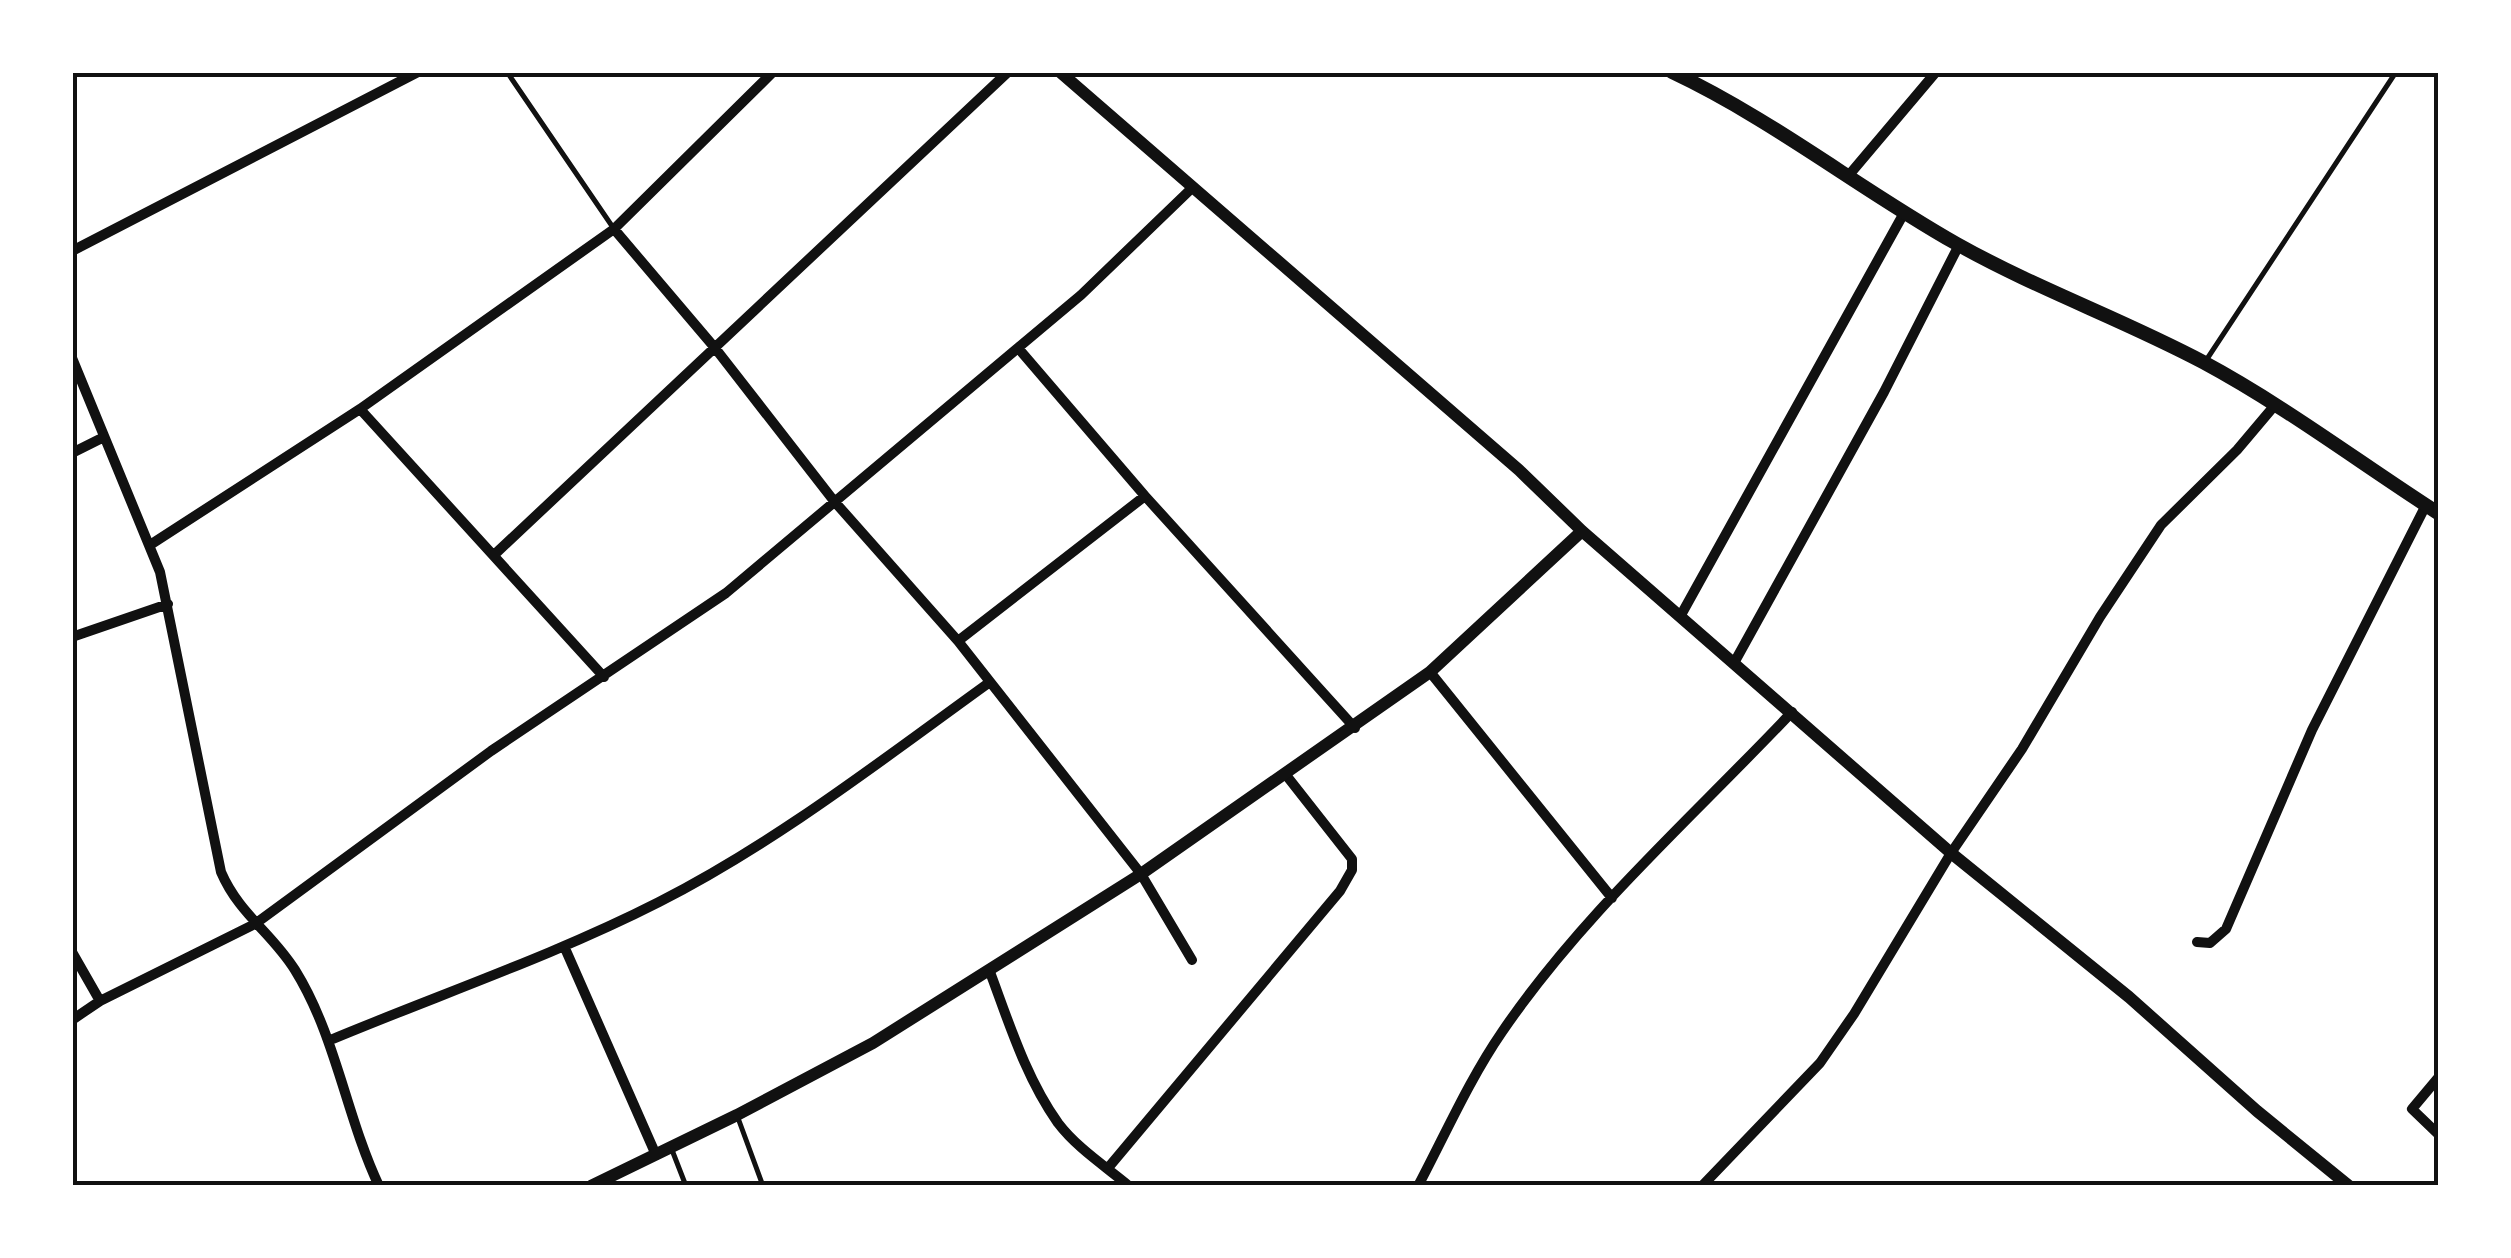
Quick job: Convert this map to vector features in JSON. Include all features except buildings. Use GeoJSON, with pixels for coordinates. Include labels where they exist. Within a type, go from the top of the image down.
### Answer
{"type":"FeatureCollection","features":[{"type":"Feature","properties":{"kind":"main road"},"geometry":{"type":"LineString","coordinates":[[1677,74],[1849,175],[1904,213],[2022,279],[2121,321],[2205,363],[2276,405],[2432,509]]}},
{"type":"Feature","properties":{"kind":"street"},"geometry":{"type":"LineString","coordinates":[[72,251],[418,72]]}},
{"type":"Feature","properties":{"kind":"street"},"geometry":{"type":"LineString","coordinates":[[150,544],[360,409],[614,229],[773,72]]}},
{"type":"Feature","properties":{"kind":"street"},"geometry":{"type":"LineString","coordinates":[[494,556],[1008,72]]}},
{"type":"Feature","properties":{"kind":"street"},"geometry":{"type":"LineString","coordinates":[[1060,72],[1952,853],[2349,1186]]}},
{"type":"Feature","properties":{"kind":"street"},"geometry":{"type":"LineString","coordinates":[[1849,175],[1936,72]]}},
{"type":"Feature","properties":{"kind":"street"},"geometry":{"type":"LineString","coordinates":[[72,1020],[100,1001],[255,924],[460,772],[726,592],[1081,294],[1191,189]]}},
{"type":"Feature","properties":{"kind":"street"},"geometry":{"type":"LineString","coordinates":[[1680,615],[1904,213]]}},
{"type":"Feature","properties":{"kind":"street"},"geometry":{"type":"LineString","coordinates":[[614,229],[715,348],[834,502],[958,641],[1141,874],[1192,960]]}},
{"type":"Feature","properties":{"kind":"street"},"geometry":{"type":"LineString","coordinates":[[1734,663],[1902,360],[1960,245]]}},
{"type":"Feature","properties":{"kind":"street"},"geometry":{"type":"LineString","coordinates":[[1018,348],[1354,728]]}},
{"type":"Feature","properties":{"kind":"street"},"geometry":{"type":"LineString","coordinates":[[72,358],[150,544],[168,604],[217,860],[230,894],[296,971],[328,1041],[379,1186]]}},
{"type":"Feature","properties":{"kind":"street"},"geometry":{"type":"LineString","coordinates":[[1702,1186],[1820,1063],[2161,525],[2276,405]]}},
{"type":"Feature","properties":{"kind":"street"},"geometry":{"type":"LineString","coordinates":[[360,409],[604,677]]}},
{"type":"Feature","properties":{"kind":"street"},"geometry":{"type":"LineString","coordinates":[[72,453],[104,437]]}},
{"type":"Feature","properties":{"kind":"street"},"geometry":{"type":"LineString","coordinates":[[958,641],[1145,496]]}},
{"type":"Feature","properties":{"kind":"street"},"geometry":{"type":"LineString","coordinates":[[2197,942],[2210,943],[2226,929],[2312,730],[2432,509]]}},
{"type":"Feature","properties":{"kind":"street"},"geometry":{"type":"LineString","coordinates":[[591,1186],[873,1043],[1141,874],[1430,672],[1582,530]]}},
{"type":"Feature","properties":{"kind":"street"},"geometry":{"type":"LineString","coordinates":[[72,637],[168,604]]}},
{"type":"Feature","properties":{"kind":"street"},"geometry":{"type":"LineString","coordinates":[[1430,672],[1612,898]]}},
{"type":"Feature","properties":{"kind":"street"},"geometry":{"type":"LineString","coordinates":[[328,1041],[564,946],[661,902],[767,840],[990,682]]}},
{"type":"Feature","properties":{"kind":"street"},"geometry":{"type":"LineString","coordinates":[[1418,1186],[1500,1034],[1558,958],[1792,712]]}},
{"type":"Feature","properties":{"kind":"street"},"geometry":{"type":"LineString","coordinates":[[1108,1168],[1274,973],[1340,891],[1352,870],[1352,859],[1286,776]]}},
{"type":"Feature","properties":{"kind":"street"},"geometry":{"type":"LineString","coordinates":[[564,946],[656,1155]]}},
{"type":"Feature","properties":{"kind":"street"},"geometry":{"type":"LineString","coordinates":[[72,952],[100,1001]]}},
{"type":"Feature","properties":{"kind":"street"},"geometry":{"type":"LineString","coordinates":[[990,972],[1017,1045],[1059,1124],[1129,1186]]}},
{"type":"Feature","properties":{"kind":"street"},"geometry":{"type":"LineString","coordinates":[[2438,1078],[2412,1109],[2438,1134]]}},
{"type":"Feature","properties":{"kind":"lane"},"geometry":{"type":"LineString","coordinates":[[507,72],[614,229]]}},
{"type":"Feature","properties":{"kind":"lane"},"geometry":{"type":"LineString","coordinates":[[2205,363],[2396,72]]}},
{"type":"Feature","properties":{"kind":"lane"},"geometry":{"type":"LineString","coordinates":[[737,1115],[763,1186]]}},
{"type":"Feature","properties":{"kind":"lane"},"geometry":{"type":"LineString","coordinates":[[671,1148],[686,1186]]}}]}
